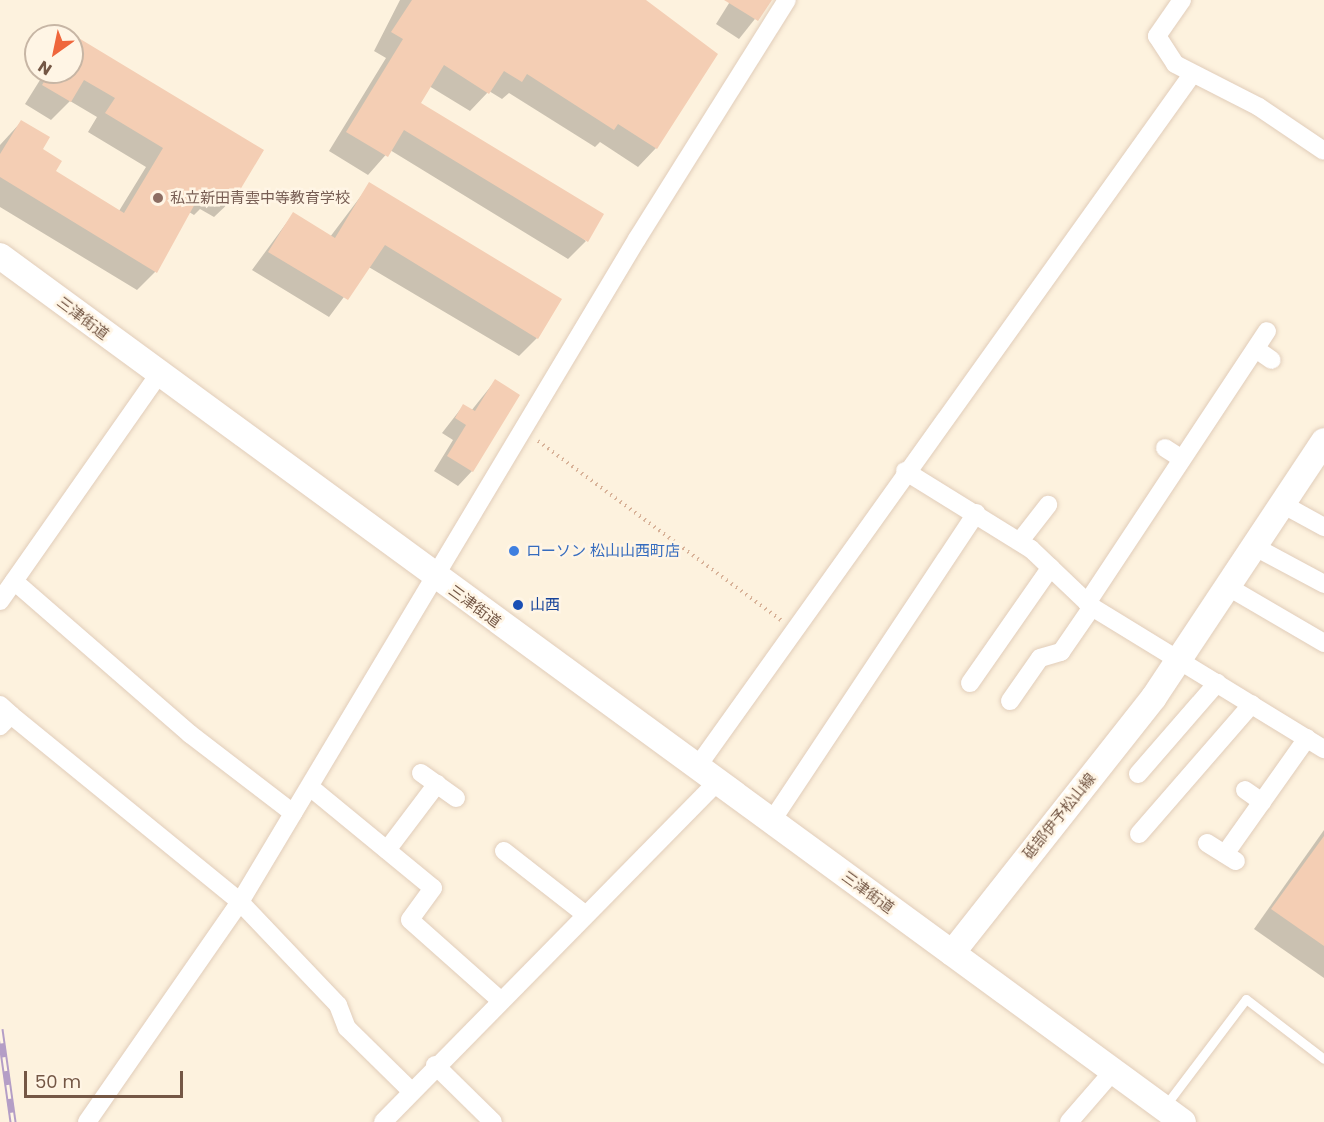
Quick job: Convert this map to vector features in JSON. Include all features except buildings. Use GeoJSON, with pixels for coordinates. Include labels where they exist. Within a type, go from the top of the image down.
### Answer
{"type":"FeatureCollection","features":[{"type":"Feature","properties":{"kind":"street"},"geometry":{"type":"LineString","coordinates":[[87,1122],[240,902],[523,430],[787,0]]}},
{"type":"Feature","properties":{"kind":"street"},"geometry":{"type":"LineString","coordinates":[[1182,0],[1157,36],[1175,64],[1191,76],[1259,107],[1324,151]]}},
{"type":"Feature","properties":{"kind":"street"},"geometry":{"type":"LineString","coordinates":[[383,1122],[435,1065],[586,915],[707,775],[793,629],[1191,76]]}},
{"type":"Feature","properties":{"kind":"street","name":"三津街道"},"geometry":{"type":"LineString","coordinates":[[0,256],[952,953]]}},
{"type":"Feature","properties":{"kind":"street"},"geometry":{"type":"LineString","coordinates":[[1010,702],[1040,658],[1061,652],[1182,459],[1267,332]]}},
{"type":"Feature","properties":{"kind":"street"},"geometry":{"type":"LineString","coordinates":[[1256,349],[1272,360]]}},
{"type":"Feature","properties":{"kind":"street"},"geometry":{"type":"LineString","coordinates":[[0,601],[159,374]]}},
{"type":"Feature","properties":{"kind":"street","name":"砥部伊予松山線"},"geometry":{"type":"LineString","coordinates":[[952,953],[1180,660],[1257,548],[1324,441]]}},
{"type":"Feature","properties":{"kind":"street"},"geometry":{"type":"LineString","coordinates":[[1165,448],[1182,459]]}},
{"type":"Feature","properties":{"kind":"street"},"geometry":{"type":"LineString","coordinates":[[905,471],[1020,542],[1051,567],[1090,605],[1324,749]]}},
{"type":"Feature","properties":{"kind":"street"},"geometry":{"type":"LineString","coordinates":[[1020,542],[1048,505]]}},
{"type":"Feature","properties":{"kind":"street"},"geometry":{"type":"LineString","coordinates":[[1284,505],[1324,527]]}},
{"type":"Feature","properties":{"kind":"street"},"geometry":{"type":"LineString","coordinates":[[771,822],[976,513]]}},
{"type":"Feature","properties":{"kind":"street"},"geometry":{"type":"LineString","coordinates":[[1257,548],[1324,584]]}},
{"type":"Feature","properties":{"kind":"street"},"geometry":{"type":"LineString","coordinates":[[970,683],[1051,567]]}},
{"type":"Feature","properties":{"kind":"street"},"geometry":{"type":"LineString","coordinates":[[14,581],[190,734],[293,813]]}},
{"type":"Feature","properties":{"kind":"street"},"geometry":{"type":"LineString","coordinates":[[1230,588],[1324,643]]}},
{"type":"Feature","properties":{"kind":"street"},"geometry":{"type":"LineString","coordinates":[[1138,774],[1217,683]]}},
{"type":"Feature","properties":{"kind":"street"},"geometry":{"type":"LineString","coordinates":[[1139,834],[1252,704]]}},
{"type":"Feature","properties":{"kind":"street"},"geometry":{"type":"LineString","coordinates":[[4,715],[240,902],[338,1005],[347,1028],[411,1091]]}},
{"type":"Feature","properties":{"kind":"street"},"geometry":{"type":"LineString","coordinates":[[1207,843],[1230,858],[1262,802],[1306,738]]}},
{"type":"Feature","properties":{"kind":"street"},"geometry":{"type":"LineString","coordinates":[[421,773],[456,798]]}},
{"type":"Feature","properties":{"kind":"street"},"geometry":{"type":"LineString","coordinates":[[387,850],[436,784]]}},
{"type":"Feature","properties":{"kind":"street"},"geometry":{"type":"LineString","coordinates":[[310,787],[433,888],[410,920],[500,1000]]}},
{"type":"Feature","properties":{"kind":"street"},"geometry":{"type":"LineString","coordinates":[[1245,790],[1262,802]]}},
{"type":"Feature","properties":{"kind":"street"},"geometry":{"type":"LineString","coordinates":[[504,851],[586,915]]}},
{"type":"Feature","properties":{"kind":"street"},"geometry":{"type":"LineString","coordinates":[[952,953],[1173,1115]]}},
{"type":"Feature","properties":{"kind":"street"},"geometry":{"type":"LineString","coordinates":[[435,1065],[493,1122]]}},
{"type":"Feature","properties":{"kind":"street"},"geometry":{"type":"LineString","coordinates":[[1069,1122],[1114,1070]]}},
{"type":"Feature","properties":{"kind":"lane"},"geometry":{"type":"LineString","coordinates":[[1173,1115],[1246,999],[1324,1059]]}},
{"type":"Feature","properties":{"kind":"path"},"geometry":{"type":"LineString","coordinates":[[523,430],[793,629]]}},
{"type":"Feature","properties":{"kind":"railway"},"geometry":{"type":"LineString","coordinates":[[0,1029],[13,1122]]}},
{"type":"Feature","properties":{"kind":"place","name":"私立新田青雲中等教育学校"},"geometry":{"type":"Point","coordinates":[158,198]}},
{"type":"Feature","properties":{"kind":"place","name":"ローソン 松山山西町店"},"geometry":{"type":"Point","coordinates":[514,551]}},
{"type":"Feature","properties":{"kind":"place","name":"山西"},"geometry":{"type":"Point","coordinates":[518,605]}}]}
